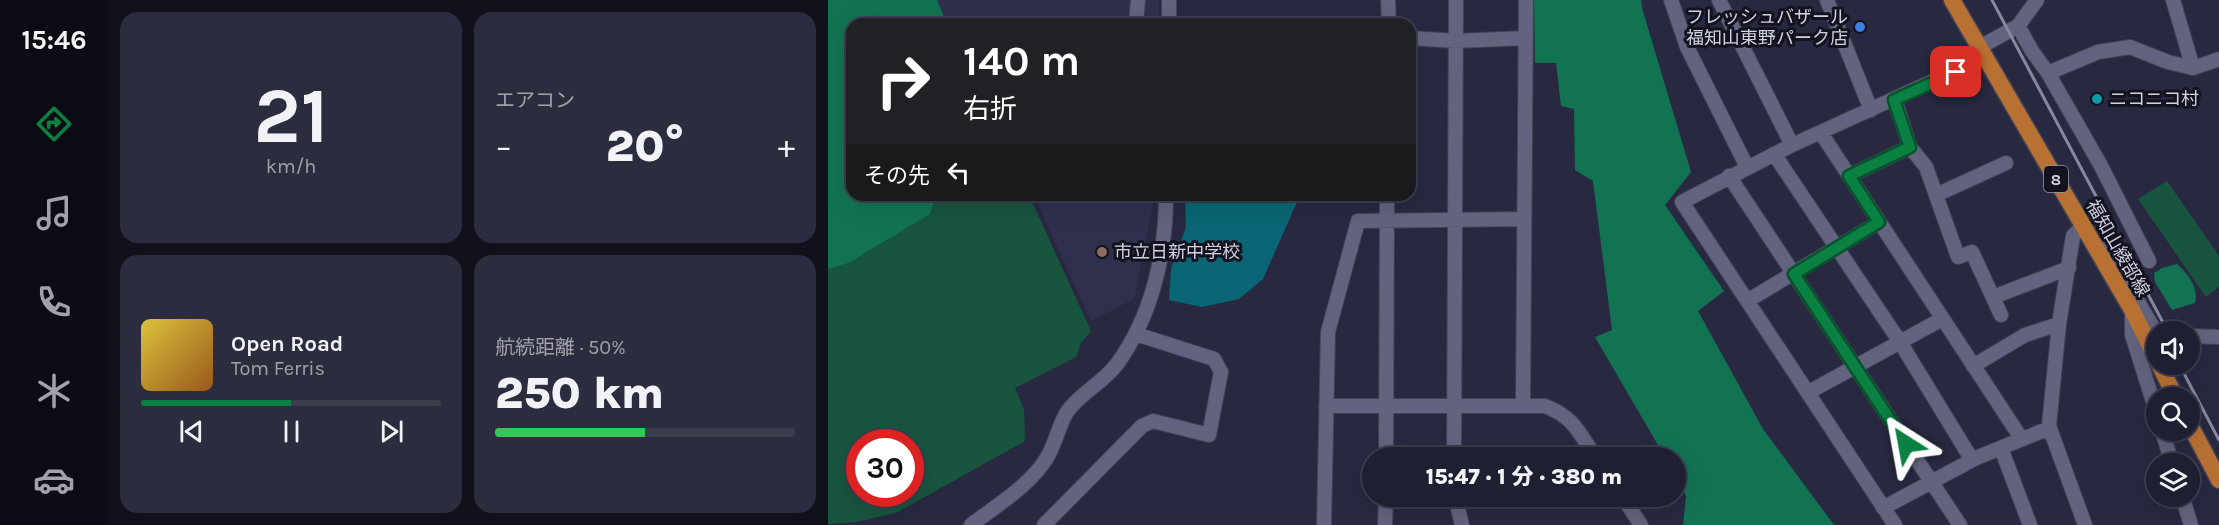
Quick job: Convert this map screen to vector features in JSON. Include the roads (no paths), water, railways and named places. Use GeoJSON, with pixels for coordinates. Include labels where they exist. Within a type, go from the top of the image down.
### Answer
{"type":"FeatureCollection","features":[{"type":"Feature","properties":{"kind":"main road","name":"福知山綾部線"},"geometry":{"type":"LineString","coordinates":[[1952,0],[2146,338]]}},
{"type":"Feature","properties":{"kind":"main road"},"geometry":{"type":"LineString","coordinates":[[2198,441],[2219,480]]}},
{"type":"Feature","properties":{"kind":"street"},"geometry":{"type":"LineString","coordinates":[[1136,18],[1138,0]]}},
{"type":"Feature","properties":{"kind":"street"},"geometry":{"type":"LineString","coordinates":[[1169,0],[1169,18]]}},
{"type":"Feature","properties":{"kind":"street"},"geometry":{"type":"LineString","coordinates":[[1388,0],[1389,18]]}},
{"type":"Feature","properties":{"kind":"street"},"geometry":{"type":"LineString","coordinates":[[1454,447],[1456,0]]}},
{"type":"Feature","properties":{"kind":"street"},"geometry":{"type":"LineString","coordinates":[[1523,405],[1526,0]]}},
{"type":"Feature","properties":{"kind":"street"},"geometry":{"type":"LineString","coordinates":[[1671,0],[1687,48],[1747,167]]}},
{"type":"Feature","properties":{"kind":"street"},"geometry":{"type":"LineString","coordinates":[[1719,0],[1792,145]]}},
{"type":"Feature","properties":{"kind":"street"},"geometry":{"type":"LineString","coordinates":[[1827,0],[1871,110]]}},
{"type":"Feature","properties":{"kind":"street"},"geometry":{"type":"LineString","coordinates":[[1895,525],[1682,202],[1792,145],[1894,100],[1983,52],[2018,26],[2037,0]]}},
{"type":"Feature","properties":{"kind":"street"},"geometry":{"type":"LineString","coordinates":[[2173,0],[2193,68]]}},
{"type":"Feature","properties":{"kind":"street"},"geometry":{"type":"LineString","coordinates":[[2018,26],[2100,164],[2149,261]]}},
{"type":"Feature","properties":{"kind":"street"},"geometry":{"type":"LineString","coordinates":[[1416,38],[1456,41],[1526,38]]}},
{"type":"Feature","properties":{"kind":"street"},"geometry":{"type":"LineString","coordinates":[[2048,73],[2098,52],[2130,47],[2168,62],[2193,68],[2219,60]]}},
{"type":"Feature","properties":{"kind":"street"},"geometry":{"type":"LineString","coordinates":[[1894,100],[1910,147],[1926,167],[1958,257],[1972,252],[2001,315]]}},
{"type":"Feature","properties":{"kind":"street"},"geometry":{"type":"LineString","coordinates":[[1821,133],[2021,438]]}},
{"type":"Feature","properties":{"kind":"street"},"geometry":{"type":"LineString","coordinates":[[1849,176],[1910,147]]}},
{"type":"Feature","properties":{"kind":"street"},"geometry":{"type":"LineString","coordinates":[[1774,154],[1900,342],[1972,460]]}},
{"type":"Feature","properties":{"kind":"street"},"geometry":{"type":"LineString","coordinates":[[1936,195],[2006,163]]}},
{"type":"Feature","properties":{"kind":"street"},"geometry":{"type":"LineString","coordinates":[[1729,176],[1960,525]]}},
{"type":"Feature","properties":{"kind":"street"},"geometry":{"type":"LineString","coordinates":[[971,525],[1033,475],[1048,456],[1067,412],[1115,366],[1136,334],[1153,291],[1166,226],[1166,201]]}},
{"type":"Feature","properties":{"kind":"street"},"geometry":{"type":"LineString","coordinates":[[1386,447],[1387,201]]}},
{"type":"Feature","properties":{"kind":"street"},"geometry":{"type":"LineString","coordinates":[[1324,525],[1328,332],[1358,220],[1524,219]]}},
{"type":"Feature","properties":{"kind":"street"},"geometry":{"type":"LineString","coordinates":[[1747,301],[1879,222]]}},
{"type":"Feature","properties":{"kind":"street"},"geometry":{"type":"LineString","coordinates":[[2083,226],[2073,236],[2059,324],[2049,426],[2085,525]]}},
{"type":"Feature","properties":{"kind":"street"},"geometry":{"type":"LineString","coordinates":[[2094,246],[2105,246],[2149,321]]}},
{"type":"Feature","properties":{"kind":"street"},"geometry":{"type":"LineString","coordinates":[[1993,297],[2069,268]]}},
{"type":"Feature","properties":{"kind":"street"},"geometry":{"type":"LineString","coordinates":[[2132,310],[2132,335],[2148,387]]}},
{"type":"Feature","properties":{"kind":"street"},"geometry":{"type":"LineString","coordinates":[[1809,392],[1942,319]]}},
{"type":"Feature","properties":{"kind":"street"},"geometry":{"type":"LineString","coordinates":[[1973,366],[2025,334],[2059,324]]}},
{"type":"Feature","properties":{"kind":"street"},"geometry":{"type":"LineString","coordinates":[[1044,525],[1142,426],[1153,421],[1209,435],[1221,372],[1214,358],[1136,334]]}},
{"type":"Feature","properties":{"kind":"street"},"geometry":{"type":"LineString","coordinates":[[2200,336],[2219,337]]}},
{"type":"Feature","properties":{"kind":"street"},"geometry":{"type":"LineString","coordinates":[[1326,406],[1545,406],[1562,413],[1573,424],[1589,447]]}},
{"type":"Feature","properties":{"kind":"street"},"geometry":{"type":"LineString","coordinates":[[1883,508],[1972,460],[2021,438],[2042,431],[2050,432]]}},
{"type":"Feature","properties":{"kind":"street"},"geometry":{"type":"LineString","coordinates":[[2001,447],[2030,525]]}},
{"type":"Feature","properties":{"kind":"street"},"geometry":{"type":"LineString","coordinates":[[1385,525],[1386,507]]}},
{"type":"Feature","properties":{"kind":"street"},"geometry":{"type":"LineString","coordinates":[[1458,507],[1462,525]]}},
{"type":"Feature","properties":{"kind":"street"},"geometry":{"type":"LineString","coordinates":[[1629,507],[1641,525]]}},
{"type":"Feature","properties":{"kind":"street"},"geometry":{"type":"LineString","coordinates":[[2186,507],[2192,525]]}},
{"type":"Feature","properties":{"kind":"railway"},"geometry":{"type":"LineString","coordinates":[[1992,0],[2162,321]]}},
{"type":"Feature","properties":{"kind":"railway"},"geometry":{"type":"LineString","coordinates":[[2185,375],[2219,440]]}},
{"type":"Feature","properties":{"kind":"place","name":"フレッシュバザール 福知山東野パーク店"},"geometry":{"type":"Point","coordinates":[1860,27]}},
{"type":"Feature","properties":{"kind":"place","name":"ニコニコ村"},"geometry":{"type":"Point","coordinates":[2097,99]}},
{"type":"Feature","properties":{"kind":"place","name":"市立日新中学校"},"geometry":{"type":"Point","coordinates":[1102,252]}}]}
